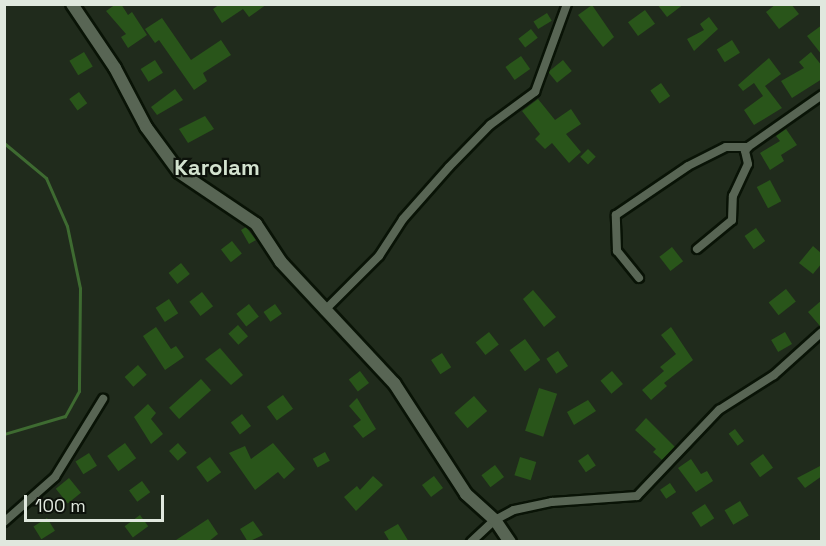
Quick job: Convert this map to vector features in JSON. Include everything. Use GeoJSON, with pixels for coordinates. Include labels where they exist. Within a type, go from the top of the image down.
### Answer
{"type":"FeatureCollection","features":[{"type":"Feature","properties":{"kind":"main road"},"geometry":{"type":"LineString","coordinates":[[72,4],[115,68],[146,127],[179,172],[256,224],[281,262],[324,311],[354,336],[394,383],[466,494],[495,520],[510,542]]}},
{"type":"Feature","properties":{"kind":"street"},"geometry":{"type":"LineString","coordinates":[[324,311],[380,256],[403,219],[449,167],[490,125],[535,92],[567,4]]}},
{"type":"Feature","properties":{"kind":"street"},"geometry":{"type":"LineString","coordinates":[[697,249],[732,220],[733,196],[748,164],[745,151],[748,147],[822,95]]}},
{"type":"Feature","properties":{"kind":"street"},"geometry":{"type":"LineString","coordinates":[[639,278],[617,251],[616,215],[688,166],[726,147],[748,147]]}},
{"type":"Feature","properties":{"kind":"street"},"geometry":{"type":"LineString","coordinates":[[471,542],[495,520],[514,510],[552,502],[637,496],[719,410],[774,375],[822,332]]}},
{"type":"Feature","properties":{"kind":"street"},"geometry":{"type":"LineString","coordinates":[[4,522],[55,477],[103,399]]}},
{"type":"Feature","properties":{"kind":"building"},"geometry":{"type":"Polygon","coordinates":[[[116,4],[121,4],[128,15],[132,12],[147,35],[128,48],[121,37],[126,34],[106,11],[116,4]]]}},
{"type":"Feature","properties":{"kind":"building"},"geometry":{"type":"Polygon","coordinates":[[[220,4],[267,4],[249,17],[243,9],[222,23],[213,9],[220,4]]]}},
{"type":"Feature","properties":{"kind":"building"},"geometry":{"type":"Polygon","coordinates":[[[657,4],[684,4],[667,17],[657,4]]]}},
{"type":"Feature","properties":{"kind":"building"},"geometry":{"type":"Polygon","coordinates":[[[776,4],[791,4],[799,14],[779,29],[766,12],[776,4]]]}},
{"type":"Feature","properties":{"kind":"building"},"geometry":{"type":"Polygon","coordinates":[[[592,5],[614,37],[603,47],[578,15],[592,5]]]}},
{"type":"Feature","properties":{"kind":"building"},"geometry":{"type":"Polygon","coordinates":[[[645,10],[655,24],[638,36],[628,22],[645,10]]]}},
{"type":"Feature","properties":{"kind":"building"},"geometry":{"type":"Polygon","coordinates":[[[547,13],[552,21],[538,29],[533,21],[547,13]]]}},
{"type":"Feature","properties":{"kind":"building"},"geometry":{"type":"Polygon","coordinates":[[[709,17],[718,29],[694,51],[687,39],[704,30],[700,24],[709,17]]]}},
{"type":"Feature","properties":{"kind":"building"},"geometry":{"type":"Polygon","coordinates":[[[162,18],[191,60],[221,40],[231,55],[203,73],[207,81],[194,90],[159,40],[155,43],[145,29],[162,18]]]}},
{"type":"Feature","properties":{"kind":"building"},"geometry":{"type":"Polygon","coordinates":[[[822,25],[822,55],[807,36],[822,25]]]}},
{"type":"Feature","properties":{"kind":"building"},"geometry":{"type":"Polygon","coordinates":[[[531,29],[538,38],[525,48],[518,39],[531,29]]]}},
{"type":"Feature","properties":{"kind":"building"},"geometry":{"type":"Polygon","coordinates":[[[732,40],[740,53],[725,62],[717,50],[732,40]]]}},
{"type":"Feature","properties":{"kind":"building"},"geometry":{"type":"Polygon","coordinates":[[[84,52],[93,67],[78,75],[69,61],[84,52]]]}},
{"type":"Feature","properties":{"kind":"building"},"geometry":{"type":"Polygon","coordinates":[[[811,52],[822,66],[822,79],[792,98],[781,81],[804,68],[799,62],[811,52]]]}},
{"type":"Feature","properties":{"kind":"building"},"geometry":{"type":"Polygon","coordinates":[[[521,56],[530,69],[515,80],[505,67],[521,56]]]}},
{"type":"Feature","properties":{"kind":"building"},"geometry":{"type":"Polygon","coordinates":[[[769,58],[781,74],[765,86],[782,108],[754,125],[744,110],[763,96],[754,83],[743,91],[738,85],[769,58]]]}},
{"type":"Feature","properties":{"kind":"building"},"geometry":{"type":"Polygon","coordinates":[[[155,60],[163,73],[149,82],[141,69],[155,60]]]}},
{"type":"Feature","properties":{"kind":"building"},"geometry":{"type":"Polygon","coordinates":[[[563,60],[572,71],[557,83],[548,72],[563,60]]]}},
{"type":"Feature","properties":{"kind":"building"},"geometry":{"type":"Polygon","coordinates":[[[661,83],[670,96],[660,104],[650,90],[661,83]]]}},
{"type":"Feature","properties":{"kind":"building"},"geometry":{"type":"Polygon","coordinates":[[[175,89],[183,100],[157,115],[151,107],[175,89]]]}},
{"type":"Feature","properties":{"kind":"building"},"geometry":{"type":"Polygon","coordinates":[[[79,92],[87,103],[78,110],[69,99],[79,92]]]}},
{"type":"Feature","properties":{"kind":"building"},"geometry":{"type":"Polygon","coordinates":[[[538,99],[555,120],[571,109],[581,124],[566,134],[581,152],[569,163],[552,143],[545,149],[535,139],[540,134],[522,111],[538,99]]]}},
{"type":"Feature","properties":{"kind":"building"},"geometry":{"type":"Polygon","coordinates":[[[205,116],[214,129],[188,143],[179,129],[205,116]]]}},
{"type":"Feature","properties":{"kind":"building"},"geometry":{"type":"Polygon","coordinates":[[[786,129],[797,145],[781,155],[784,161],[770,170],[760,153],[780,141],[776,136],[786,129]]]}},
{"type":"Feature","properties":{"kind":"building"},"geometry":{"type":"Polygon","coordinates":[[[588,149],[596,157],[588,165],[580,157],[588,149]]]}},
{"type":"Feature","properties":{"kind":"building"},"geometry":{"type":"Polygon","coordinates":[[[770,180],[781,201],[768,208],[757,187],[770,180]]]}},
{"type":"Feature","properties":{"kind":"building"},"geometry":{"type":"Polygon","coordinates":[[[246,227],[256,240],[249,244],[241,230],[246,227]]]}},
{"type":"Feature","properties":{"kind":"building"},"geometry":{"type":"Polygon","coordinates":[[[756,228],[765,241],[754,249],[745,236],[756,228]]]}},
{"type":"Feature","properties":{"kind":"building"},"geometry":{"type":"Polygon","coordinates":[[[232,241],[242,254],[231,262],[221,250],[232,241]]]}},
{"type":"Feature","properties":{"kind":"building"},"geometry":{"type":"Polygon","coordinates":[[[813,246],[822,254],[822,263],[813,274],[799,263],[813,246]]]}},
{"type":"Feature","properties":{"kind":"building"},"geometry":{"type":"Polygon","coordinates":[[[672,247],[683,261],[670,271],[659,257],[672,247]]]}},
{"type":"Feature","properties":{"kind":"building"},"geometry":{"type":"Polygon","coordinates":[[[181,263],[190,274],[177,284],[169,273],[181,263]]]}},
{"type":"Feature","properties":{"kind":"building"},"geometry":{"type":"Polygon","coordinates":[[[786,289],[796,302],[779,315],[769,303],[786,289]]]}},
{"type":"Feature","properties":{"kind":"building"},"geometry":{"type":"Polygon","coordinates":[[[533,290],[556,317],[544,327],[523,299],[533,290]]]}},
{"type":"Feature","properties":{"kind":"building"},"geometry":{"type":"Polygon","coordinates":[[[202,292],[213,306],[200,316],[189,302],[202,292]]]}},
{"type":"Feature","properties":{"kind":"building"},"geometry":{"type":"Polygon","coordinates":[[[169,299],[178,313],[165,322],[156,308],[169,299]]]}},
{"type":"Feature","properties":{"kind":"building"},"geometry":{"type":"Polygon","coordinates":[[[822,300],[822,326],[820,326],[808,312],[822,300]]]}},
{"type":"Feature","properties":{"kind":"building"},"geometry":{"type":"Polygon","coordinates":[[[249,304],[259,317],[246,326],[236,314],[249,304]]]}},
{"type":"Feature","properties":{"kind":"building"},"geometry":{"type":"Polygon","coordinates":[[[275,304],[282,314],[270,322],[264,312],[275,304]]]}},
{"type":"Feature","properties":{"kind":"building"},"geometry":{"type":"Polygon","coordinates":[[[238,325],[248,336],[238,345],[228,334],[238,325]]]}},
{"type":"Feature","properties":{"kind":"building"},"geometry":{"type":"Polygon","coordinates":[[[156,327],[171,349],[176,346],[184,357],[165,370],[143,336],[156,327]]]}},
{"type":"Feature","properties":{"kind":"building"},"geometry":{"type":"Polygon","coordinates":[[[671,327],[693,360],[664,383],[667,386],[651,400],[642,390],[664,371],[660,367],[676,354],[661,335],[671,327]]]}},
{"type":"Feature","properties":{"kind":"building"},"geometry":{"type":"Polygon","coordinates":[[[489,332],[499,345],[485,355],[476,342],[489,332]]]}},
{"type":"Feature","properties":{"kind":"building"},"geometry":{"type":"Polygon","coordinates":[[[785,332],[792,344],[778,352],[771,340],[785,332]]]}},
{"type":"Feature","properties":{"kind":"building"},"geometry":{"type":"Polygon","coordinates":[[[525,339],[540,360],[525,371],[510,350],[525,339]]]}},
{"type":"Feature","properties":{"kind":"building"},"geometry":{"type":"Polygon","coordinates":[[[220,348],[243,375],[231,385],[205,359],[220,348]]]}},
{"type":"Feature","properties":{"kind":"building"},"geometry":{"type":"Polygon","coordinates":[[[558,351],[568,366],[556,374],[546,359],[558,351]]]}},
{"type":"Feature","properties":{"kind":"building"},"geometry":{"type":"Polygon","coordinates":[[[442,353],[451,367],[440,374],[431,360],[442,353]]]}},
{"type":"Feature","properties":{"kind":"building"},"geometry":{"type":"Polygon","coordinates":[[[138,365],[147,375],[133,387],[125,377],[138,365]]]}},
{"type":"Feature","properties":{"kind":"building"},"geometry":{"type":"Polygon","coordinates":[[[360,371],[369,383],[358,391],[349,379],[360,371]]]}},
{"type":"Feature","properties":{"kind":"building"},"geometry":{"type":"Polygon","coordinates":[[[612,371],[623,384],[611,394],[601,381],[612,371]]]}},
{"type":"Feature","properties":{"kind":"building"},"geometry":{"type":"Polygon","coordinates":[[[201,379],[211,390],[179,419],[169,408],[201,379]]]}},
{"type":"Feature","properties":{"kind":"building"},"geometry":{"type":"Polygon","coordinates":[[[539,388],[557,394],[543,437],[525,431],[539,388]]]}},
{"type":"Feature","properties":{"kind":"building"},"geometry":{"type":"Polygon","coordinates":[[[283,395],[293,409],[277,421],[267,407],[283,395]]]}},
{"type":"Feature","properties":{"kind":"building"},"geometry":{"type":"Polygon","coordinates":[[[474,396],[487,411],[467,428],[454,413],[474,396]]]}},
{"type":"Feature","properties":{"kind":"building"},"geometry":{"type":"Polygon","coordinates":[[[357,398],[376,429],[363,438],[353,426],[361,420],[349,406],[357,398]]]}},
{"type":"Feature","properties":{"kind":"building"},"geometry":{"type":"Polygon","coordinates":[[[588,400],[596,411],[574,425],[567,412],[588,400]]]}},
{"type":"Feature","properties":{"kind":"building"},"geometry":{"type":"Polygon","coordinates":[[[148,404],[156,413],[151,419],[163,434],[151,444],[134,417],[148,404]]]}},
{"type":"Feature","properties":{"kind":"building"},"geometry":{"type":"Polygon","coordinates":[[[242,414],[251,426],[240,434],[231,422],[242,414]]]}},
{"type":"Feature","properties":{"kind":"building"},"geometry":{"type":"Polygon","coordinates":[[[646,418],[675,447],[662,460],[653,452],[656,449],[635,430],[646,418]]]}},
{"type":"Feature","properties":{"kind":"building"},"geometry":{"type":"Polygon","coordinates":[[[735,429],[744,441],[738,446],[729,434],[735,429]]]}},
{"type":"Feature","properties":{"kind":"building"},"geometry":{"type":"Polygon","coordinates":[[[125,443],[136,458],[118,471],[107,456],[125,443]]]}},
{"type":"Feature","properties":{"kind":"building"},"geometry":{"type":"Polygon","coordinates":[[[178,443],[187,453],[178,461],[169,451],[178,443]]]}},
{"type":"Feature","properties":{"kind":"building"},"geometry":{"type":"Polygon","coordinates":[[[273,443],[295,469],[284,479],[278,472],[255,490],[229,453],[245,446],[251,459],[273,443]]]}},
{"type":"Feature","properties":{"kind":"building"},"geometry":{"type":"Polygon","coordinates":[[[325,452],[330,461],[318,468],[313,459],[325,452]]]}},
{"type":"Feature","properties":{"kind":"building"},"geometry":{"type":"Polygon","coordinates":[[[89,453],[97,466],[83,474],[75,461],[89,453]]]}},
{"type":"Feature","properties":{"kind":"building"},"geometry":{"type":"Polygon","coordinates":[[[588,454],[596,466],[586,472],[578,461],[588,454]]]}},
{"type":"Feature","properties":{"kind":"building"},"geometry":{"type":"Polygon","coordinates":[[[763,454],[773,468],[760,477],[750,463],[763,454]]]}},
{"type":"Feature","properties":{"kind":"building"},"geometry":{"type":"Polygon","coordinates":[[[210,457],[221,472],[207,482],[196,467],[210,457]]]}},
{"type":"Feature","properties":{"kind":"building"},"geometry":{"type":"Polygon","coordinates":[[[520,457],[536,462],[531,480],[514,475],[520,457]]]}},
{"type":"Feature","properties":{"kind":"building"},"geometry":{"type":"Polygon","coordinates":[[[691,459],[701,474],[707,471],[713,481],[696,492],[678,468],[691,459]]]}},
{"type":"Feature","properties":{"kind":"building"},"geometry":{"type":"Polygon","coordinates":[[[495,465],[504,477],[490,487],[481,475],[495,465]]]}},
{"type":"Feature","properties":{"kind":"building"},"geometry":{"type":"Polygon","coordinates":[[[822,465],[822,476],[805,488],[797,478],[822,465]]]}},
{"type":"Feature","properties":{"kind":"building"},"geometry":{"type":"Polygon","coordinates":[[[373,476],[383,485],[356,511],[344,497],[357,486],[360,490],[373,476]]]}},
{"type":"Feature","properties":{"kind":"building"},"geometry":{"type":"Polygon","coordinates":[[[434,476],[443,488],[431,497],[422,485],[434,476]]]}},
{"type":"Feature","properties":{"kind":"building"},"geometry":{"type":"Polygon","coordinates":[[[69,478],[81,493],[68,503],[56,489],[69,478]]]}},
{"type":"Feature","properties":{"kind":"building"},"geometry":{"type":"Polygon","coordinates":[[[142,481],[150,492],[137,502],[129,490],[142,481]]]}},
{"type":"Feature","properties":{"kind":"building"},"geometry":{"type":"Polygon","coordinates":[[[670,483],[676,492],[666,499],[660,490],[670,483]]]}},
{"type":"Feature","properties":{"kind":"building"},"geometry":{"type":"Polygon","coordinates":[[[740,501],[749,516],[733,525],[725,510],[740,501]]]}},
{"type":"Feature","properties":{"kind":"building"},"geometry":{"type":"Polygon","coordinates":[[[705,504],[714,518],[701,527],[692,513],[705,504]]]}},
{"type":"Feature","properties":{"kind":"building"},"geometry":{"type":"Polygon","coordinates":[[[140,515],[148,526],[133,537],[125,526],[140,515]]]}},
{"type":"Feature","properties":{"kind":"building"},"geometry":{"type":"Polygon","coordinates":[[[47,518],[55,531],[41,539],[33,526],[47,518]]]}},
{"type":"Feature","properties":{"kind":"building"},"geometry":{"type":"Polygon","coordinates":[[[208,519],[218,534],[208,542],[173,542],[208,519]]]}},
{"type":"Feature","properties":{"kind":"building"},"geometry":{"type":"Polygon","coordinates":[[[253,521],[263,535],[248,542],[240,529],[253,521]]]}},
{"type":"Feature","properties":{"kind":"building"},"geometry":{"type":"Polygon","coordinates":[[[398,524],[409,542],[390,542],[384,532],[398,524]]]}},
{"type":"Feature","properties":{"kind":"waterway"},"geometry":{"type":"LineString","coordinates":[[4,143],[46,178],[67,226],[80,288],[79,391],[65,416],[4,434]]}},
{"type":"Feature","properties":{"kind":"district","name":"Karolam"},"geometry":{"type":"Point","coordinates":[217,168]}}]}
